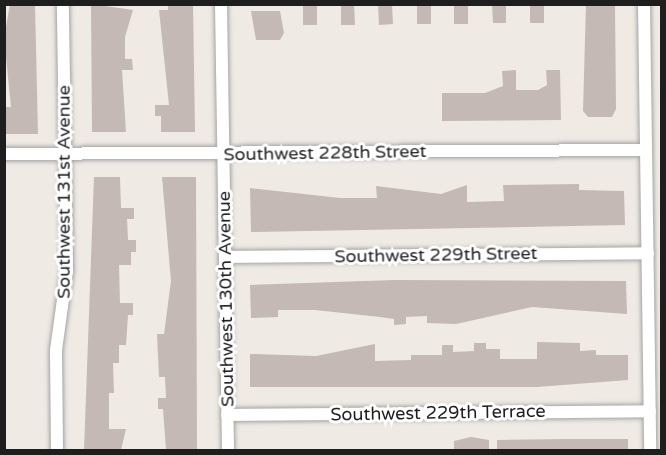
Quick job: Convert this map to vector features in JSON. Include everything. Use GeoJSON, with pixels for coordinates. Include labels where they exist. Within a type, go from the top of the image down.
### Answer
{"type":"FeatureCollection","features":[{"type":"Feature","properties":{"kind":"street","name":"Southwest 131st Avenue"},"geometry":{"type":"LineString","coordinates":[[57,450],[56,350],[67,284],[63,4]]}},
{"type":"Feature","properties":{"kind":"street","name":"Southwest 130th Avenue"},"geometry":{"type":"LineString","coordinates":[[222,4],[228,450]]}},
{"type":"Feature","properties":{"kind":"street"},"geometry":{"type":"LineString","coordinates":[[645,4],[650,450]]}},
{"type":"Feature","properties":{"kind":"street","name":"Southwest 228th Street"},"geometry":{"type":"LineString","coordinates":[[4,154],[65,156],[646,150]]}},
{"type":"Feature","properties":{"kind":"street","name":"Southwest 229th Street"},"geometry":{"type":"LineString","coordinates":[[225,257],[648,253]]}},
{"type":"Feature","properties":{"kind":"street","name":"Southwest 229th Terrace"},"geometry":{"type":"LineString","coordinates":[[227,415],[650,411]]}},
{"type":"Feature","properties":{"kind":"building"},"geometry":{"type":"Polygon","coordinates":[[[10,4],[35,4],[38,134],[4,134],[4,107],[11,107],[4,38],[10,4]]]}},
{"type":"Feature","properties":{"kind":"building"},"geometry":{"type":"Polygon","coordinates":[[[91,4],[133,10],[125,37],[125,59],[132,59],[133,70],[122,70],[126,132],[92,132],[91,4]]]}},
{"type":"Feature","properties":{"kind":"building"},"geometry":{"type":"Polygon","coordinates":[[[168,4],[193,4],[195,132],[161,132],[161,116],[155,116],[155,105],[169,105],[159,10],[168,10],[168,4]]]}},
{"type":"Feature","properties":{"kind":"building"},"geometry":{"type":"Polygon","coordinates":[[[303,4],[317,4],[317,25],[303,25],[303,4]]]}},
{"type":"Feature","properties":{"kind":"building"},"geometry":{"type":"Polygon","coordinates":[[[341,4],[354,4],[355,25],[341,25],[341,4]]]}},
{"type":"Feature","properties":{"kind":"building"},"geometry":{"type":"Polygon","coordinates":[[[378,4],[392,4],[393,24],[379,25],[378,4]]]}},
{"type":"Feature","properties":{"kind":"building"},"geometry":{"type":"Polygon","coordinates":[[[417,4],[431,4],[431,24],[417,24],[417,4]]]}},
{"type":"Feature","properties":{"kind":"building"},"geometry":{"type":"Polygon","coordinates":[[[454,4],[468,4],[468,24],[454,24],[454,4]]]}},
{"type":"Feature","properties":{"kind":"building"},"geometry":{"type":"Polygon","coordinates":[[[492,4],[506,4],[506,23],[493,23],[492,4]]]}},
{"type":"Feature","properties":{"kind":"building"},"geometry":{"type":"Polygon","coordinates":[[[530,4],[544,4],[544,23],[530,23],[530,4]]]}},
{"type":"Feature","properties":{"kind":"building"},"geometry":{"type":"Polygon","coordinates":[[[586,4],[615,4],[616,109],[612,117],[588,117],[583,111],[586,4]]]}},
{"type":"Feature","properties":{"kind":"building"},"geometry":{"type":"Polygon","coordinates":[[[251,11],[280,11],[284,33],[280,40],[256,40],[251,11]]]}},
{"type":"Feature","properties":{"kind":"building"},"geometry":{"type":"Polygon","coordinates":[[[516,70],[516,90],[538,90],[547,85],[546,70],[560,70],[561,120],[442,121],[442,93],[485,93],[503,86],[502,71],[516,70]]]}},
{"type":"Feature","properties":{"kind":"building"},"geometry":{"type":"Polygon","coordinates":[[[94,177],[120,177],[121,208],[134,208],[134,219],[127,219],[128,240],[136,240],[136,252],[131,252],[131,265],[119,265],[120,303],[133,303],[133,315],[128,315],[126,345],[119,345],[119,363],[113,363],[114,393],[109,393],[109,429],[126,429],[121,450],[84,450],[94,177]]]}},
{"type":"Feature","properties":{"kind":"building"},"geometry":{"type":"Polygon","coordinates":[[[162,177],[196,177],[197,450],[166,450],[163,409],[158,409],[158,398],[166,398],[165,377],[159,377],[157,334],[164,334],[171,281],[162,177]]]}},
{"type":"Feature","properties":{"kind":"building"},"geometry":{"type":"Polygon","coordinates":[[[579,184],[579,190],[624,191],[625,225],[251,232],[250,188],[340,198],[377,198],[376,186],[441,194],[467,185],[467,202],[504,201],[503,185],[579,184]]]}},
{"type":"Feature","properties":{"kind":"building"},"geometry":{"type":"Polygon","coordinates":[[[395,280],[626,281],[627,314],[532,307],[456,324],[427,323],[427,316],[406,317],[406,324],[394,325],[394,319],[315,310],[278,310],[278,317],[251,318],[250,285],[395,280]]]}},
{"type":"Feature","properties":{"kind":"building"},"geometry":{"type":"Polygon","coordinates":[[[537,342],[580,343],[580,351],[596,350],[596,355],[628,355],[628,380],[537,387],[250,387],[250,354],[316,356],[375,344],[375,361],[411,360],[411,355],[442,355],[442,345],[453,345],[453,352],[474,351],[474,343],[486,343],[486,349],[500,349],[500,359],[537,359],[537,342]]]}},
{"type":"Feature","properties":{"kind":"building"},"geometry":{"type":"Polygon","coordinates":[[[471,437],[489,440],[489,450],[454,450],[454,441],[471,437]]]}},
{"type":"Feature","properties":{"kind":"building"},"geometry":{"type":"Polygon","coordinates":[[[628,439],[628,450],[497,450],[497,440],[628,439]]]}}]}
